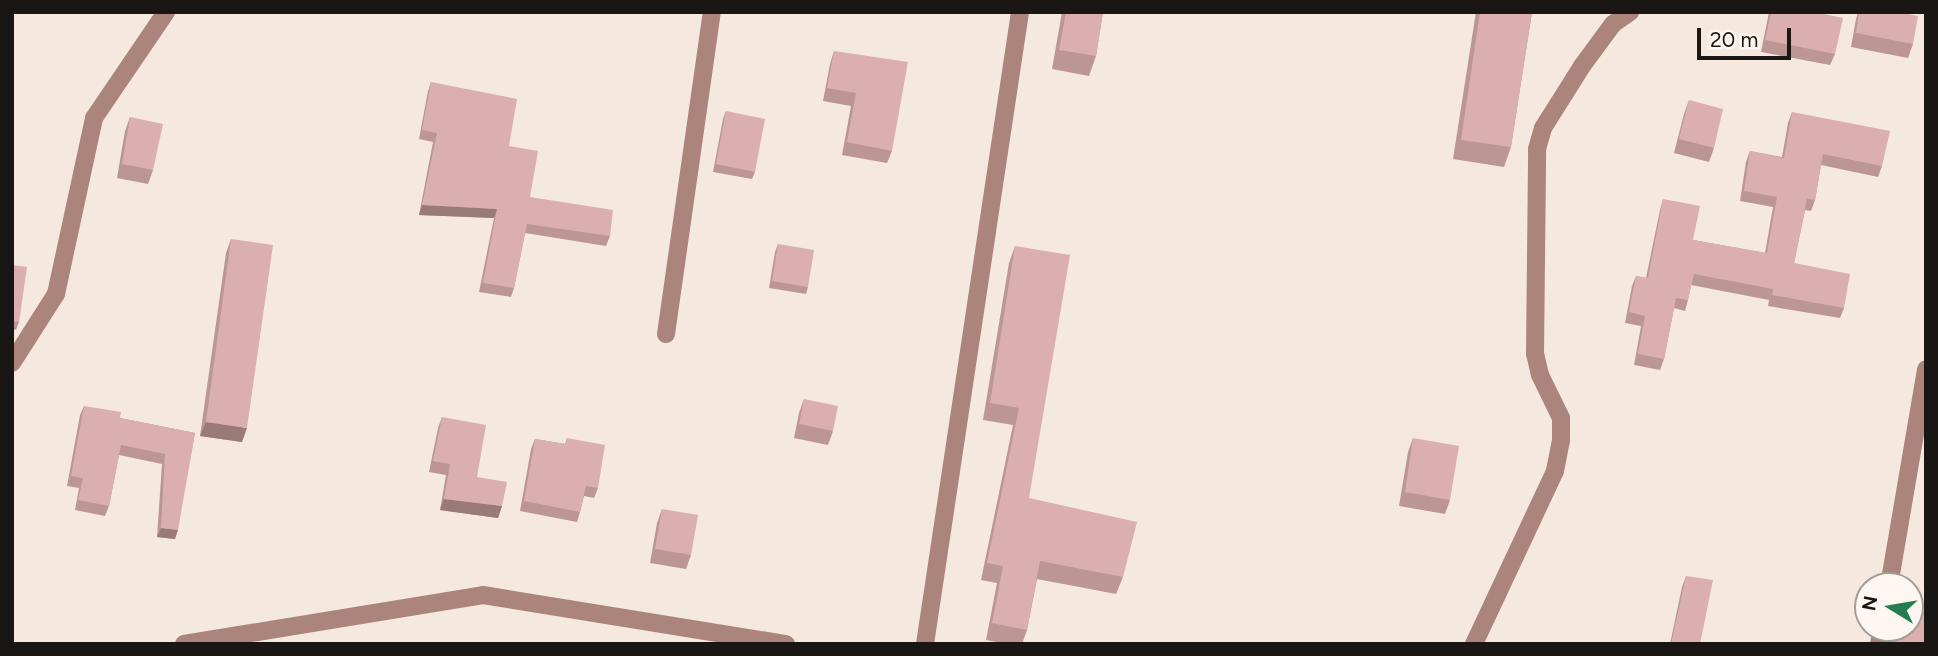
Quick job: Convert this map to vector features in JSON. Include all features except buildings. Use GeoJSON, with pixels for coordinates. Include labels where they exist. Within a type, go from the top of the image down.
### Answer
{"type":"FeatureCollection","features":[{"type":"Feature","properties":{"kind":"street"},"geometry":{"type":"LineString","coordinates":[[12,363],[56,294],[94,118],[166,12]]}},
{"type":"Feature","properties":{"kind":"street"},"geometry":{"type":"LineString","coordinates":[[666,334],[712,12]]}},
{"type":"Feature","properties":{"kind":"street"},"geometry":{"type":"LineString","coordinates":[[925,644],[1020,12]]}},
{"type":"Feature","properties":{"kind":"street"},"geometry":{"type":"LineString","coordinates":[[1474,644],[1555,471],[1561,440],[1561,418],[1540,375],[1535,354],[1536,149],[1543,128],[1582,66],[1613,24],[1630,12]]}},
{"type":"Feature","properties":{"kind":"street"},"geometry":{"type":"LineString","coordinates":[[1891,572],[1926,369]]}},
{"type":"Feature","properties":{"kind":"street"},"geometry":{"type":"LineString","coordinates":[[184,644],[483,595],[786,644]]}}]}
